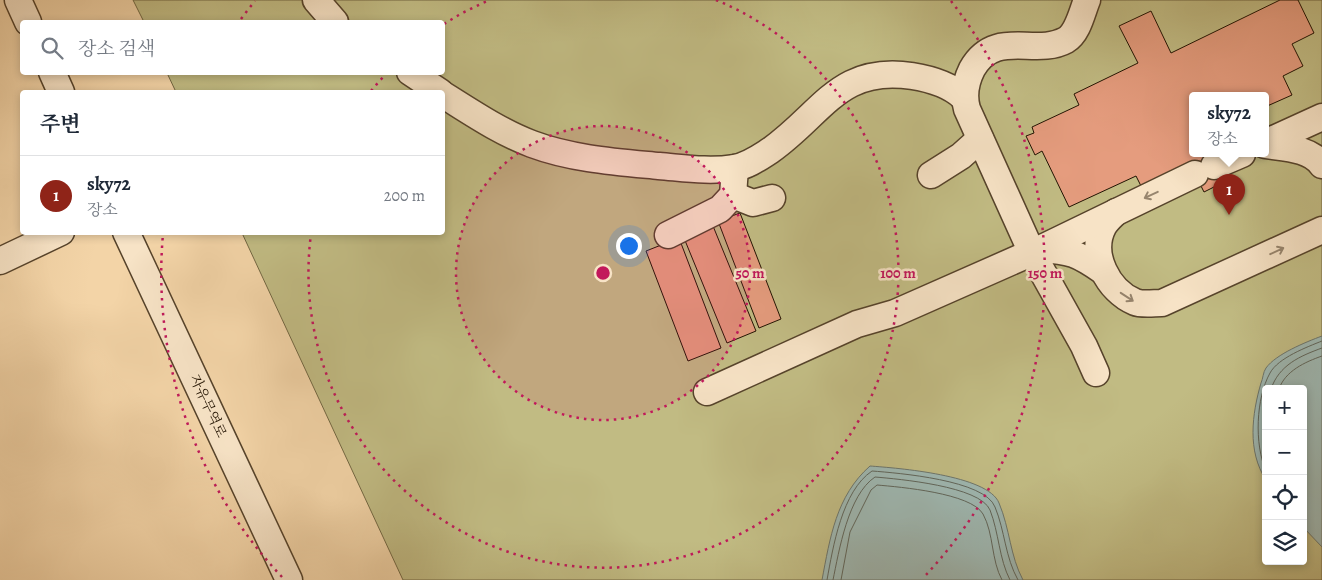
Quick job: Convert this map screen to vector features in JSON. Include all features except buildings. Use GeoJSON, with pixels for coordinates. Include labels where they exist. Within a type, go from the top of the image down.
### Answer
{"type":"FeatureCollection","features":[{"type":"Feature","properties":{"kind":"lane"},"geometry":{"type":"LineString","coordinates":[[18,0],[27,20]]}},
{"type":"Feature","properties":{"kind":"lane"},"geometry":{"type":"LineString","coordinates":[[316,0],[333,20]]}},
{"type":"Feature","properties":{"kind":"lane"},"geometry":{"type":"LineString","coordinates":[[963,97],[967,78],[977,61],[998,46],[1046,45],[1066,40],[1076,28],[1087,0]]}},
{"type":"Feature","properties":{"kind":"lane"},"geometry":{"type":"LineString","coordinates":[[445,96],[480,118],[532,144],[576,156],[703,170],[736,168],[756,160],[785,140],[839,89],[860,78],[890,73],[924,78],[952,87],[963,97],[980,139],[1096,373]]}},
{"type":"Feature","properties":{"kind":"lane"},"geometry":{"type":"LineString","coordinates":[[53,75],[60,90]]}},
{"type":"Feature","properties":{"kind":"lane"},"geometry":{"type":"LineString","coordinates":[[414,75],[437,90]]}},
{"type":"Feature","properties":{"kind":"lane"},"geometry":{"type":"LineString","coordinates":[[1269,142],[1322,117]]}},
{"type":"Feature","properties":{"kind":"lane"},"geometry":{"type":"LineString","coordinates":[[931,175],[961,156],[980,139]]}},
{"type":"Feature","properties":{"kind":"lane"},"geometry":{"type":"LineString","coordinates":[[1269,145],[1302,151],[1318,160],[1322,165]]}},
{"type":"Feature","properties":{"kind":"lane"},"geometry":{"type":"LineString","coordinates":[[707,392],[857,324],[894,313],[1036,251],[1235,157]]}},
{"type":"Feature","properties":{"kind":"lane"},"geometry":{"type":"LineString","coordinates":[[668,235],[720,209],[733,195],[736,168]]}},
{"type":"Feature","properties":{"kind":"lane"},"geometry":{"type":"LineString","coordinates":[[733,195],[754,202],[772,198]]}},
{"type":"Feature","properties":{"kind":"lane"},"geometry":{"type":"LineString","coordinates":[[1103,271],[1098,249],[1101,234],[1103,227],[1116,212]]}},
{"type":"Feature","properties":{"kind":"lane"},"geometry":{"type":"LineString","coordinates":[[1036,251],[1069,251],[1081,256],[1103,271],[1116,290],[1136,303],[1162,303],[1322,230]]}},
{"type":"Feature","properties":{"kind":"lane"},"geometry":{"type":"LineString","coordinates":[[0,261],[55,235]]}},
{"type":"Feature","properties":{"kind":"lane","name":"자유무역로"},"geometry":{"type":"LineString","coordinates":[[127,235],[289,580]]}},
{"type":"Feature","properties":{"kind":"shaded area"},"geometry":{"type":"Polygon","coordinates":[[[133,0],[1322,0],[1322,580],[403,580],[243,235],[445,235],[445,90],[175,90],[168,75],[445,75],[445,20],[143,20],[133,0]]]}},
{"type":"Feature","properties":{"kind":"water"},"geometry":{"type":"Polygon","coordinates":[[[1322,336],[1322,547],[1307,531],[1307,385],[1262,385],[1262,473],[1254,445],[1255,407],[1264,371],[1277,358],[1300,345],[1322,336]]]}},
{"type":"Feature","properties":{"kind":"water"},"geometry":{"type":"Polygon","coordinates":[[[870,466],[940,475],[978,486],[991,493],[999,503],[1003,513],[1015,562],[1023,580],[822,580],[836,518],[849,491],[870,466]]]}},
{"type":"Feature","properties":{"kind":"place","name":"sky72"},"geometry":{"type":"Point","coordinates":[1229,215]}}]}
